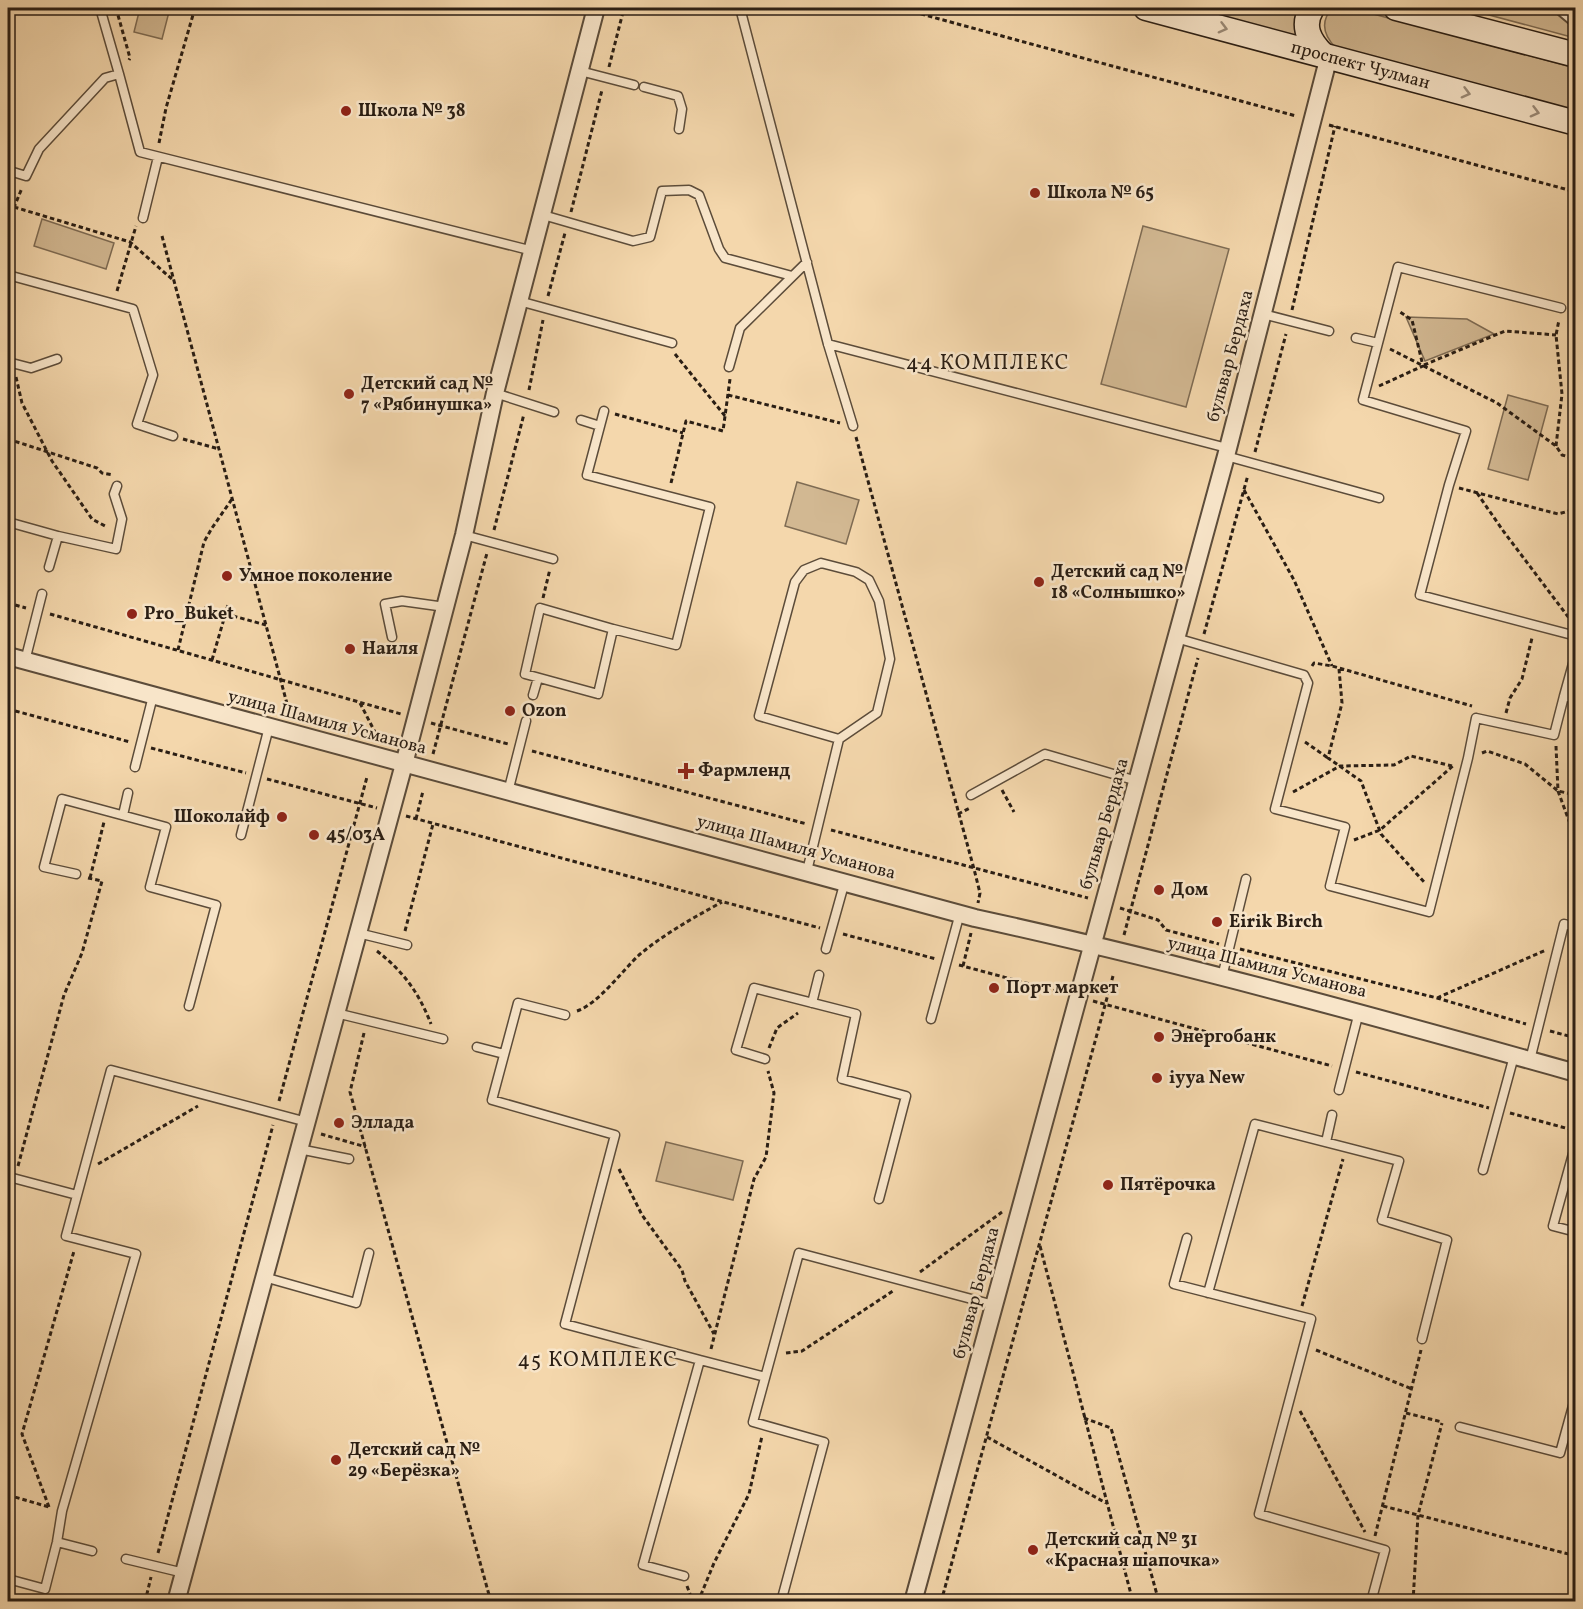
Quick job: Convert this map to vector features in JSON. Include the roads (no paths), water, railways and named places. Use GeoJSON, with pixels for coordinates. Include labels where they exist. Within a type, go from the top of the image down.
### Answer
{"type":"FeatureCollection","features":[{"type":"Feature","properties":{"kind":"main road","name":"проспект Чулман"},"geometry":{"type":"LineString","coordinates":[[1146,8],[1575,123]]}},
{"type":"Feature","properties":{"kind":"main road"},"geometry":{"type":"LineString","coordinates":[[1177,16],[1192,15],[1207,8]]}},
{"type":"Feature","properties":{"kind":"main road"},"geometry":{"type":"LineString","coordinates":[[1312,8],[1306,22],[1307,32],[1310,41],[1326,56]]}},
{"type":"Feature","properties":{"kind":"main road"},"geometry":{"type":"LineString","coordinates":[[1396,8],[1575,55]]}},
{"type":"Feature","properties":{"kind":"street"},"geometry":{"type":"LineString","coordinates":[[176,1602],[404,764],[464,535],[495,393],[596,8]]}},
{"type":"Feature","properties":{"kind":"street"},"geometry":{"type":"LineString","coordinates":[[1564,8],[1575,18]]}},
{"type":"Feature","properties":{"kind":"street","name":"бульвар Бердаха"},"geometry":{"type":"LineString","coordinates":[[912,1602],[1263,314],[1326,56]]}},
{"type":"Feature","properties":{"kind":"street","name":"улица Шамиля Усманова"},"geometry":{"type":"LineString","coordinates":[[8,656],[967,915],[1092,943],[1359,1012],[1575,1073]]}},
{"type":"Feature","properties":{"kind":"lane"},"geometry":{"type":"LineString","coordinates":[[100,8],[140,152],[533,251]]}},
{"type":"Feature","properties":{"kind":"lane"},"geometry":{"type":"LineString","coordinates":[[740,8],[828,344],[853,426]]}},
{"type":"Feature","properties":{"kind":"lane"},"geometry":{"type":"LineString","coordinates":[[580,70],[634,85]]}},
{"type":"Feature","properties":{"kind":"lane"},"geometry":{"type":"LineString","coordinates":[[14,172],[26,176],[39,149],[105,78],[119,74]]}},
{"type":"Feature","properties":{"kind":"lane"},"geometry":{"type":"LineString","coordinates":[[644,87],[678,96],[682,109],[679,129]]}},
{"type":"Feature","properties":{"kind":"lane"},"geometry":{"type":"LineString","coordinates":[[143,218],[158,157]]}},
{"type":"Feature","properties":{"kind":"lane"},"geometry":{"type":"LineString","coordinates":[[543,215],[633,241],[650,237],[662,191],[689,190],[699,195],[719,249],[725,258],[792,276]]}},
{"type":"Feature","properties":{"kind":"lane"},"geometry":{"type":"LineString","coordinates":[[729,367],[740,328],[807,262]]}},
{"type":"Feature","properties":{"kind":"lane"},"geometry":{"type":"LineString","coordinates":[[1561,308],[1398,267],[1363,400],[1466,431],[1420,595],[1575,636]]}},
{"type":"Feature","properties":{"kind":"lane"},"geometry":{"type":"LineString","coordinates":[[8,275],[133,309],[153,375],[137,424],[173,436]]}},
{"type":"Feature","properties":{"kind":"lane"},"geometry":{"type":"LineString","coordinates":[[519,302],[672,343]]}},
{"type":"Feature","properties":{"kind":"lane"},"geometry":{"type":"LineString","coordinates":[[1263,314],[1329,331]]}},
{"type":"Feature","properties":{"kind":"lane"},"geometry":{"type":"LineString","coordinates":[[1356,338],[1378,343]]}},
{"type":"Feature","properties":{"kind":"lane"},"geometry":{"type":"LineString","coordinates":[[828,344],[1226,452],[1252,463],[1379,498]]}},
{"type":"Feature","properties":{"kind":"lane"},"geometry":{"type":"LineString","coordinates":[[10,363],[31,368],[57,359]]}},
{"type":"Feature","properties":{"kind":"lane"},"geometry":{"type":"LineString","coordinates":[[495,393],[554,412]]}},
{"type":"Feature","properties":{"kind":"lane"},"geometry":{"type":"LineString","coordinates":[[604,411],[587,476],[710,507],[676,645],[540,608],[525,674],[598,694],[613,629]]}},
{"type":"Feature","properties":{"kind":"lane"},"geometry":{"type":"LineString","coordinates":[[581,420],[600,426]]}},
{"type":"Feature","properties":{"kind":"lane"},"geometry":{"type":"LineString","coordinates":[[8,522],[116,549],[122,519],[114,494],[117,486]]}},
{"type":"Feature","properties":{"kind":"lane"},"geometry":{"type":"LineString","coordinates":[[464,535],[553,559]]}},
{"type":"Feature","properties":{"kind":"lane"},"geometry":{"type":"LineString","coordinates":[[49,567],[58,536]]}},
{"type":"Feature","properties":{"kind":"lane"},"geometry":{"type":"LineString","coordinates":[[807,871],[839,739],[877,713],[890,659],[879,601],[868,580],[856,572],[821,563],[804,570],[795,582],[759,716],[839,739]]}},
{"type":"Feature","properties":{"kind":"lane"},"geometry":{"type":"LineString","coordinates":[[25,661],[42,594]]}},
{"type":"Feature","properties":{"kind":"lane"},"geometry":{"type":"LineString","coordinates":[[392,637],[385,604],[402,601],[445,607]]}},
{"type":"Feature","properties":{"kind":"lane"},"geometry":{"type":"LineString","coordinates":[[1175,638],[1304,675],[1308,682],[1275,809],[1345,827],[1330,886],[1429,912],[1476,718],[1554,735],[1575,653]]}},
{"type":"Feature","properties":{"kind":"lane"},"geometry":{"type":"LineString","coordinates":[[533,694],[538,678]]}},
{"type":"Feature","properties":{"kind":"lane"},"geometry":{"type":"LineString","coordinates":[[135,767],[153,696]]}},
{"type":"Feature","properties":{"kind":"lane"},"geometry":{"type":"LineString","coordinates":[[1564,696],[1575,699]]}},
{"type":"Feature","properties":{"kind":"lane"},"geometry":{"type":"LineString","coordinates":[[508,792],[526,720]]}},
{"type":"Feature","properties":{"kind":"lane"},"geometry":{"type":"LineString","coordinates":[[240,835],[269,727]]}},
{"type":"Feature","properties":{"kind":"lane"},"geometry":{"type":"LineString","coordinates":[[971,795],[1045,754],[1137,781]]}},
{"type":"Feature","properties":{"kind":"lane"},"geometry":{"type":"LineString","coordinates":[[123,815],[128,793]]}},
{"type":"Feature","properties":{"kind":"lane"},"geometry":{"type":"LineString","coordinates":[[76,874],[44,867],[62,799],[166,826],[150,887],[216,905],[189,1006]]}},
{"type":"Feature","properties":{"kind":"lane"},"geometry":{"type":"LineString","coordinates":[[1222,977],[1246,879]]}},
{"type":"Feature","properties":{"kind":"lane"},"geometry":{"type":"LineString","coordinates":[[826,950],[845,881]]}},
{"type":"Feature","properties":{"kind":"lane"},"geometry":{"type":"LineString","coordinates":[[931,1019],[946,962],[967,915]]}},
{"type":"Feature","properties":{"kind":"lane"},"geometry":{"type":"LineString","coordinates":[[1483,1170],[1500,1111],[1522,1058],[1538,1028],[1564,924],[1575,927]]}},
{"type":"Feature","properties":{"kind":"lane"},"geometry":{"type":"LineString","coordinates":[[358,933],[404,945]]}},
{"type":"Feature","properties":{"kind":"lane"},"geometry":{"type":"LineString","coordinates":[[812,1002],[819,975]]}},
{"type":"Feature","properties":{"kind":"lane"},"geometry":{"type":"LineString","coordinates":[[765,1059],[736,1050],[754,988],[856,1014],[842,1079],[906,1096],[879,1199]]}},
{"type":"Feature","properties":{"kind":"lane"},"geometry":{"type":"LineString","coordinates":[[565,1015],[518,1003],[492,1100],[615,1135],[565,1324],[765,1377]]}},
{"type":"Feature","properties":{"kind":"lane"},"geometry":{"type":"LineString","coordinates":[[1339,1089],[1359,1012]]}},
{"type":"Feature","properties":{"kind":"lane"},"geometry":{"type":"LineString","coordinates":[[336,1013],[439,1038]]}},
{"type":"Feature","properties":{"kind":"lane"},"geometry":{"type":"LineString","coordinates":[[477,1047],[504,1054]]}},
{"type":"Feature","properties":{"kind":"lane"},"geometry":{"type":"LineString","coordinates":[[8,1579],[45,1589],[62,1511],[136,1254],[66,1236],[111,1070],[307,1122]]}},
{"type":"Feature","properties":{"kind":"lane"},"geometry":{"type":"LineString","coordinates":[[1326,1142],[1332,1115]]}},
{"type":"Feature","properties":{"kind":"lane"},"geometry":{"type":"LineString","coordinates":[[1208,1293],[1255,1124],[1399,1161],[1382,1220],[1447,1240],[1422,1339]]}},
{"type":"Feature","properties":{"kind":"lane"},"geometry":{"type":"LineString","coordinates":[[1575,1143],[1553,1226],[1575,1232]]}},
{"type":"Feature","properties":{"kind":"lane"},"geometry":{"type":"LineString","coordinates":[[299,1149],[349,1159]]}},
{"type":"Feature","properties":{"kind":"lane"},"geometry":{"type":"LineString","coordinates":[[10,1179],[77,1195]]}},
{"type":"Feature","properties":{"kind":"lane"},"geometry":{"type":"LineString","coordinates":[[1187,1238],[1174,1284],[1311,1319],[1259,1514],[1385,1550],[1371,1602]]}},
{"type":"Feature","properties":{"kind":"lane"},"geometry":{"type":"LineString","coordinates":[[264,1277],[356,1303],[369,1253]]}},
{"type":"Feature","properties":{"kind":"lane"},"geometry":{"type":"LineString","coordinates":[[781,1602],[824,1442],[753,1422],[799,1253],[994,1305]]}},
{"type":"Feature","properties":{"kind":"lane"},"geometry":{"type":"LineString","coordinates":[[684,1576],[644,1565],[704,1361]]}},
{"type":"Feature","properties":{"kind":"lane"},"geometry":{"type":"LineString","coordinates":[[1460,1427],[1560,1453],[1575,1399]]}},
{"type":"Feature","properties":{"kind":"lane"},"geometry":{"type":"LineString","coordinates":[[57,1542],[92,1551]]}},
{"type":"Feature","properties":{"kind":"lane"},"geometry":{"type":"LineString","coordinates":[[126,1559],[184,1574]]}},
{"type":"Feature","properties":{"kind":"place","name":"Школа № 38"},"geometry":{"type":"Point","coordinates":[346,111]}},
{"type":"Feature","properties":{"kind":"place","name":"Школа № 65"},"geometry":{"type":"Point","coordinates":[1035,193]}},
{"type":"Feature","properties":{"kind":"place","name":"Детский сад № 7 «Рябинушка»"},"geometry":{"type":"Point","coordinates":[349,394]}},
{"type":"Feature","properties":{"kind":"place","name":"Умное поколение"},"geometry":{"type":"Point","coordinates":[227,576]}},
{"type":"Feature","properties":{"kind":"place","name":"Детский сад № 18 «Солнышко»"},"geometry":{"type":"Point","coordinates":[1039,582]}},
{"type":"Feature","properties":{"kind":"place","name":"Pro_Buket"},"geometry":{"type":"Point","coordinates":[132,614]}},
{"type":"Feature","properties":{"kind":"place","name":"Наиля"},"geometry":{"type":"Point","coordinates":[350,649]}},
{"type":"Feature","properties":{"kind":"place","name":"Ozon"},"geometry":{"type":"Point","coordinates":[510,711]}},
{"type":"Feature","properties":{"kind":"place","name":"Фармленд"},"geometry":{"type":"Point","coordinates":[686,771]}},
{"type":"Feature","properties":{"kind":"place","name":"Шоколайф"},"geometry":{"type":"Point","coordinates":[282,817]}},
{"type":"Feature","properties":{"kind":"place","name":"45/03А"},"geometry":{"type":"Point","coordinates":[314,835]}},
{"type":"Feature","properties":{"kind":"place","name":"Дом"},"geometry":{"type":"Point","coordinates":[1159,890]}},
{"type":"Feature","properties":{"kind":"place","name":"Eirik Birch"},"geometry":{"type":"Point","coordinates":[1217,922]}},
{"type":"Feature","properties":{"kind":"place","name":"Порт маркет"},"geometry":{"type":"Point","coordinates":[994,988]}},
{"type":"Feature","properties":{"kind":"place","name":"Энергобанк"},"geometry":{"type":"Point","coordinates":[1159,1037]}},
{"type":"Feature","properties":{"kind":"place","name":"iyya New"},"geometry":{"type":"Point","coordinates":[1157,1078]}},
{"type":"Feature","properties":{"kind":"place","name":"Эллада"},"geometry":{"type":"Point","coordinates":[339,1123]}},
{"type":"Feature","properties":{"kind":"place","name":"Пятёрочка"},"geometry":{"type":"Point","coordinates":[1108,1185]}},
{"type":"Feature","properties":{"kind":"place","name":"Детский сад № 29 «Берёзка»"},"geometry":{"type":"Point","coordinates":[336,1460]}},
{"type":"Feature","properties":{"kind":"place","name":"Детский сад № 31 «Красная шапочка»"},"geometry":{"type":"Point","coordinates":[1033,1550]}},
{"type":"Feature","properties":{"kind":"district","name":"44 КОМПЛЕКС"},"geometry":{"type":"Point","coordinates":[988,363]}},
{"type":"Feature","properties":{"kind":"district","name":"45 КОМПЛЕКС"},"geometry":{"type":"Point","coordinates":[598,1360]}}]}
